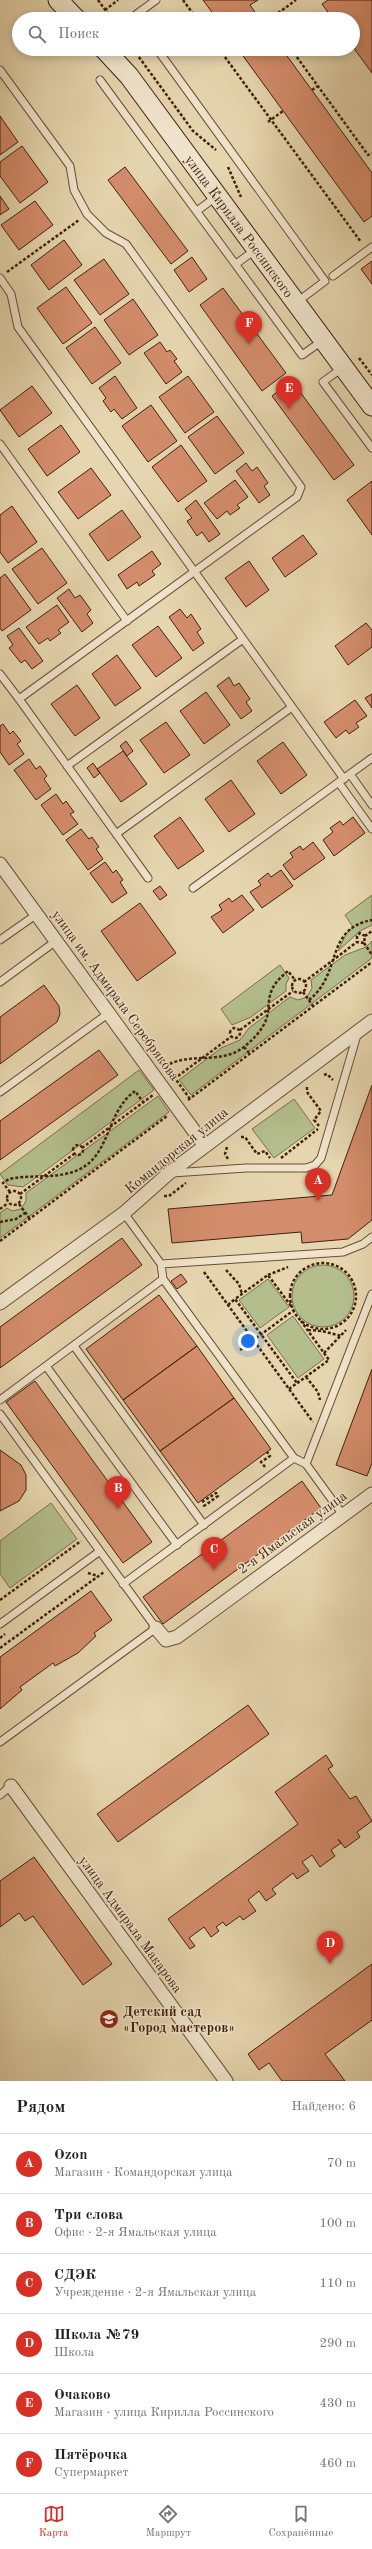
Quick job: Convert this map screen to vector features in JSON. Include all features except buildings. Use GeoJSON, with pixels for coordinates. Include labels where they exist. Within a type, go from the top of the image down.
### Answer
{"type":"FeatureCollection","features":[{"type":"Feature","properties":{"kind":"main road"},"geometry":{"type":"LineString","coordinates":[[58,0],[69,12]]}},
{"type":"Feature","properties":{"kind":"main road","name":"улица Кирилла Россинского"},"geometry":{"type":"LineString","coordinates":[[110,56],[129,76],[342,368],[372,406]]}},
{"type":"Feature","properties":{"kind":"street","name":"улица им. Адмирала Серебрякова"},"geometry":{"type":"LineString","coordinates":[[0,864],[205,1146]]}},
{"type":"Feature","properties":{"kind":"street","name":"Командорская улица"},"geometry":{"type":"LineString","coordinates":[[0,1303],[124,1213],[169,1173],[372,1021]]}},
{"type":"Feature","properties":{"kind":"street","name":"2-я Ямальская улица"},"geometry":{"type":"LineString","coordinates":[[156,1628],[166,1640],[177,1637],[372,1494]]}},
{"type":"Feature","properties":{"kind":"street","name":"улица Адмирала Макарова"},"geometry":{"type":"LineString","coordinates":[[11,1786],[226,2081]]}},
{"type":"Feature","properties":{"kind":"lane"},"geometry":{"type":"LineString","coordinates":[[141,12],[156,0]]}},
{"type":"Feature","properties":{"kind":"lane"},"geometry":{"type":"LineString","coordinates":[[162,56],[325,281],[295,304]]}},
{"type":"Feature","properties":{"kind":"lane"},"geometry":{"type":"LineString","coordinates":[[0,70],[70,166],[74,190],[87,214],[106,234],[126,244],[301,487],[297,498],[19,699]]}},
{"type":"Feature","properties":{"kind":"lane"},"geometry":{"type":"LineString","coordinates":[[100,80],[302,355],[323,340]]}},
{"type":"Feature","properties":{"kind":"lane"},"geometry":{"type":"LineString","coordinates":[[197,211],[217,196]]}},
{"type":"Feature","properties":{"kind":"lane"},"geometry":{"type":"LineString","coordinates":[[333,276],[372,248]]}},
{"type":"Feature","properties":{"kind":"lane"},"geometry":{"type":"LineString","coordinates":[[236,264],[256,250]]}},
{"type":"Feature","properties":{"kind":"lane"},"geometry":{"type":"LineString","coordinates":[[0,277],[11,294],[18,327],[344,778],[372,829]]}},
{"type":"Feature","properties":{"kind":"lane"},"geometry":{"type":"LineString","coordinates":[[342,368],[323,382],[372,448]]}},
{"type":"Feature","properties":{"kind":"lane"},"geometry":{"type":"LineString","coordinates":[[0,444],[127,620]]}},
{"type":"Feature","properties":{"kind":"lane"},"geometry":{"type":"LineString","coordinates":[[67,766],[243,639]]}},
{"type":"Feature","properties":{"kind":"lane"},"geometry":{"type":"LineString","coordinates":[[0,674],[148,878]]}},
{"type":"Feature","properties":{"kind":"lane"},"geometry":{"type":"LineString","coordinates":[[116,834],[292,706]]}},
{"type":"Feature","properties":{"kind":"lane"},"geometry":{"type":"LineString","coordinates":[[193,888],[372,758]]}},
{"type":"Feature","properties":{"kind":"lane"},"geometry":{"type":"LineString","coordinates":[[344,778],[372,805]]}},
{"type":"Feature","properties":{"kind":"lane"},"geometry":{"type":"LineString","coordinates":[[0,940],[36,914]]}},
{"type":"Feature","properties":{"kind":"lane"},"geometry":{"type":"LineString","coordinates":[[0,982],[56,941]]}},
{"type":"Feature","properties":{"kind":"lane"},"geometry":{"type":"LineString","coordinates":[[0,1092],[109,1013]]}},
{"type":"Feature","properties":{"kind":"lane"},"geometry":{"type":"LineString","coordinates":[[169,1173],[246,1168],[306,1168],[315,1165],[321,1158],[357,1033]]}},
{"type":"Feature","properties":{"kind":"lane"},"geometry":{"type":"LineString","coordinates":[[124,1213],[161,1264],[163,1279],[294,1458],[306,1464],[343,1515]]}},
{"type":"Feature","properties":{"kind":"lane"},"geometry":{"type":"LineString","coordinates":[[161,1264],[343,1252],[363,1244],[372,1237]]}},
{"type":"Feature","properties":{"kind":"lane"},"geometry":{"type":"LineString","coordinates":[[0,1400],[163,1279]]}},
{"type":"Feature","properties":{"kind":"lane"},"geometry":{"type":"LineString","coordinates":[[306,1464],[372,1294]]}},
{"type":"Feature","properties":{"kind":"lane"},"geometry":{"type":"LineString","coordinates":[[74,1346],[204,1525]]}},
{"type":"Feature","properties":{"kind":"lane"},"geometry":{"type":"LineString","coordinates":[[46,1366],[177,1545]]}},
{"type":"Feature","properties":{"kind":"lane"},"geometry":{"type":"LineString","coordinates":[[0,1414],[156,1628],[0,1742]]}},
{"type":"Feature","properties":{"kind":"lane"},"geometry":{"type":"LineString","coordinates":[[124,1584],[294,1458]]}},
{"type":"Feature","properties":{"kind":"lane"},"geometry":{"type":"LineString","coordinates":[[0,1624],[100,1551]]}},
{"type":"Feature","properties":{"kind":"lane"},"geometry":{"type":"LineString","coordinates":[[0,1795],[11,1786]]}},
{"type":"Feature","properties":{"kind":"path"},"geometry":{"type":"LineString","coordinates":[[98,0],[105,10],[118,0]]}},
{"type":"Feature","properties":{"kind":"path"},"geometry":{"type":"LineString","coordinates":[[184,0],[192,12]]}},
{"type":"Feature","properties":{"kind":"path"},"geometry":{"type":"LineString","coordinates":[[280,12],[296,0]]}},
{"type":"Feature","properties":{"kind":"path"},"geometry":{"type":"LineString","coordinates":[[138,56],[193,131],[217,151]]}},
{"type":"Feature","properties":{"kind":"path"},"geometry":{"type":"LineString","coordinates":[[224,56],[270,121],[362,244],[367,240]]}},
{"type":"Feature","properties":{"kind":"path"},"geometry":{"type":"LineString","coordinates":[[296,56],[368,155],[372,153]]}},
{"type":"Feature","properties":{"kind":"path"},"geometry":{"type":"LineString","coordinates":[[312,90],[318,86]]}},
{"type":"Feature","properties":{"kind":"path"},"geometry":{"type":"LineString","coordinates":[[270,121],[284,111]]}},
{"type":"Feature","properties":{"kind":"path"},"geometry":{"type":"LineString","coordinates":[[225,162],[244,201]]}},
{"type":"Feature","properties":{"kind":"path"},"geometry":{"type":"LineString","coordinates":[[0,277],[87,214]]}},
{"type":"Feature","properties":{"kind":"path"},"geometry":{"type":"LineString","coordinates":[[309,1000],[322,987],[344,932],[356,924],[372,920]]}},
{"type":"Feature","properties":{"kind":"path"},"geometry":{"type":"LineString","coordinates":[[372,931],[365,936],[364,943],[372,955]]}},
{"type":"Feature","properties":{"kind":"path"},"geometry":{"type":"LineString","coordinates":[[304,982],[357,942],[356,939],[360,934],[365,936]]}},
{"type":"Feature","properties":{"kind":"path"},"geometry":{"type":"LineString","coordinates":[[357,942],[364,943]]}},
{"type":"Feature","properties":{"kind":"path"},"geometry":{"type":"LineString","coordinates":[[190,1099],[166,1066],[184,1058],[210,1059],[230,1055],[244,1047],[264,1025],[270,993],[281,977],[288,971],[295,980]]}},
{"type":"Feature","properties":{"kind":"path"},"geometry":{"type":"LineString","coordinates":[[295,980],[299,979],[304,982],[306,988],[304,992],[313,1006]]}},
{"type":"Feature","properties":{"kind":"path"},"geometry":{"type":"LineString","coordinates":[[292,991],[291,985],[295,980]]}},
{"type":"Feature","properties":{"kind":"path"},"geometry":{"type":"LineString","coordinates":[[292,991],[296,993],[304,992]]}},
{"type":"Feature","properties":{"kind":"path"},"geometry":{"type":"LineString","coordinates":[[240,1030],[234,1028],[230,1033],[232,1036],[238,1037],[240,1030],[292,991]]}},
{"type":"Feature","properties":{"kind":"path"},"geometry":{"type":"LineString","coordinates":[[244,1047],[250,1054]]}},
{"type":"Feature","properties":{"kind":"path"},"geometry":{"type":"LineString","coordinates":[[321,1076],[327,1074],[334,1084]]}},
{"type":"Feature","properties":{"kind":"path"},"geometry":{"type":"LineString","coordinates":[[312,1083],[307,1087],[307,1092],[321,1111],[314,1120],[320,1128]]}},
{"type":"Feature","properties":{"kind":"path"},"geometry":{"type":"LineString","coordinates":[[10,1192],[3,1183],[9,1179],[65,1174],[88,1164],[105,1143],[114,1116],[123,1101],[135,1091],[143,1102]]}},
{"type":"Feature","properties":{"kind":"path"},"geometry":{"type":"LineString","coordinates":[[283,1161],[276,1162],[320,1128],[322,1130],[324,1121]]}},
{"type":"Feature","properties":{"kind":"path"},"geometry":{"type":"LineString","coordinates":[[237,1140],[242,1136],[245,1137],[257,1154],[265,1151],[273,1162],[266,1162]]}},
{"type":"Feature","properties":{"kind":"path"},"geometry":{"type":"LineString","coordinates":[[230,1162],[225,1154],[227,1147],[232,1143]]}},
{"type":"Feature","properties":{"kind":"path"},"geometry":{"type":"LineString","coordinates":[[30,1219],[19,1204],[20,1194],[74,1154]]}},
{"type":"Feature","properties":{"kind":"path"},"geometry":{"type":"LineString","coordinates":[[156,1185],[165,1196],[168,1196],[187,1182]]}},
{"type":"Feature","properties":{"kind":"path"},"geometry":{"type":"LineString","coordinates":[[10,1192],[14,1191],[20,1194]]}},
{"type":"Feature","properties":{"kind":"path"},"geometry":{"type":"LineString","coordinates":[[8,1203],[7,1197],[10,1192]]}},
{"type":"Feature","properties":{"kind":"path"},"geometry":{"type":"LineString","coordinates":[[8,1203],[15,1206],[19,1204]]}},
{"type":"Feature","properties":{"kind":"path"},"geometry":{"type":"LineString","coordinates":[[0,1209],[8,1203]]}},
{"type":"Feature","properties":{"kind":"path"},"geometry":{"type":"LineString","coordinates":[[0,1222],[16,1219],[25,1213]]}},
{"type":"Feature","properties":{"kind":"path"},"geometry":{"type":"LineString","coordinates":[[196,1262],[319,1430]]}},
{"type":"Feature","properties":{"kind":"path"},"geometry":{"type":"LineString","coordinates":[[293,1309],[291,1291],[297,1275],[304,1269],[324,1263],[344,1270],[352,1280],[356,1292],[353,1309],[343,1322],[322,1330],[308,1330]]}},
{"type":"Feature","properties":{"kind":"path"},"geometry":{"type":"LineString","coordinates":[[221,1267],[232,1275],[242,1294]]}},
{"type":"Feature","properties":{"kind":"path"},"geometry":{"type":"LineString","coordinates":[[227,1305],[268,1275],[329,1360],[289,1389]]}},
{"type":"Feature","properties":{"kind":"path"},"geometry":{"type":"LineString","coordinates":[[235,1299],[297,1383]]}},
{"type":"Feature","properties":{"kind":"path"},"geometry":{"type":"LineString","coordinates":[[240,1350],[293,1309]]}},
{"type":"Feature","properties":{"kind":"path"},"geometry":{"type":"LineString","coordinates":[[297,1315],[310,1326],[353,1340]]}},
{"type":"Feature","properties":{"kind":"path"},"geometry":{"type":"LineString","coordinates":[[306,1377],[318,1392],[322,1404]]}},
{"type":"Feature","properties":{"kind":"path"},"geometry":{"type":"LineString","coordinates":[[261,1462],[270,1456],[268,1452]]}},
{"type":"Feature","properties":{"kind":"path"},"geometry":{"type":"LineString","coordinates":[[200,1501],[202,1503],[216,1493],[218,1496],[204,1506],[206,1509],[220,1498]]}},
{"type":"Feature","properties":{"kind":"path"},"geometry":{"type":"LineString","coordinates":[[0,1600],[88,1536]]}},
{"type":"Feature","properties":{"kind":"path"},"geometry":{"type":"LineString","coordinates":[[0,1648],[111,1567]]}},
{"type":"Feature","properties":{"kind":"green space"},"geometry":{"type":"Polygon","coordinates":[[[372,895],[372,925],[360,931],[338,951],[346,934],[353,927],[345,915],[372,895]]]}},
{"type":"Feature","properties":{"kind":"green space"},"geometry":{"type":"Polygon","coordinates":[[[372,941],[372,958],[191,1095],[179,1080],[221,1048],[240,1040],[249,1028],[290,997],[298,1000],[307,997],[312,988],[311,980],[345,955],[366,947],[372,941]]]}},
{"type":"Feature","properties":{"kind":"green space"},"geometry":{"type":"Polygon","coordinates":[[[280,965],[289,978],[286,984],[286,991],[251,1017],[232,1025],[221,1009],[280,965]]]}},
{"type":"Feature","properties":{"kind":"green space"},"geometry":{"type":"Polygon","coordinates":[[[139,1070],[154,1090],[23,1187],[8,1185],[0,1174],[139,1070]]]}},
{"type":"Feature","properties":{"kind":"green space"},"geometry":{"type":"Polygon","coordinates":[[[158,1096],[169,1112],[0,1238],[0,1213],[7,1208],[12,1211],[21,1209],[26,1201],[26,1193],[158,1096]]]}},
{"type":"Feature","properties":{"kind":"green space"},"geometry":{"type":"Polygon","coordinates":[[[294,1099],[315,1128],[274,1158],[252,1129],[294,1099]]]}},
{"type":"Feature","properties":{"kind":"green space"},"geometry":{"type":"Polygon","coordinates":[[[323,1265],[335,1268],[345,1274],[351,1284],[354,1296],[351,1308],[345,1318],[335,1324],[323,1327],[311,1324],[301,1318],[295,1308],[292,1296],[295,1284],[301,1274],[311,1268],[323,1265]]]}},
{"type":"Feature","properties":{"kind":"green space"},"geometry":{"type":"Polygon","coordinates":[[[268,1279],[289,1307],[260,1328],[239,1300],[268,1279]]]}},
{"type":"Feature","properties":{"kind":"green space"},"geometry":{"type":"Polygon","coordinates":[[[293,1316],[324,1359],[298,1378],[267,1335],[293,1316]]]}},
{"type":"Feature","properties":{"kind":"green space"},"geometry":{"type":"Polygon","coordinates":[[[51,1503],[77,1539],[10,1588],[0,1574],[0,1541],[51,1503]]]}},
{"type":"Feature","properties":{"kind":"place","name":"Пятёрочка"},"geometry":{"type":"Point","coordinates":[249,344]}},
{"type":"Feature","properties":{"kind":"place","name":"Очаково"},"geometry":{"type":"Point","coordinates":[289,409]}},
{"type":"Feature","properties":{"kind":"place","name":"Ozon"},"geometry":{"type":"Point","coordinates":[318,1201]}},
{"type":"Feature","properties":{"kind":"place","name":"Три слова"},"geometry":{"type":"Point","coordinates":[118,1509]}},
{"type":"Feature","properties":{"kind":"place","name":"СДЭК"},"geometry":{"type":"Point","coordinates":[214,1570]}},
{"type":"Feature","properties":{"kind":"place","name":"Школа №79"},"geometry":{"type":"Point","coordinates":[330,1964]}},
{"type":"Feature","properties":{"kind":"place","name":"Детский сад «Город мастеров»"},"geometry":{"type":"Point","coordinates":[109,2019]}}]}
